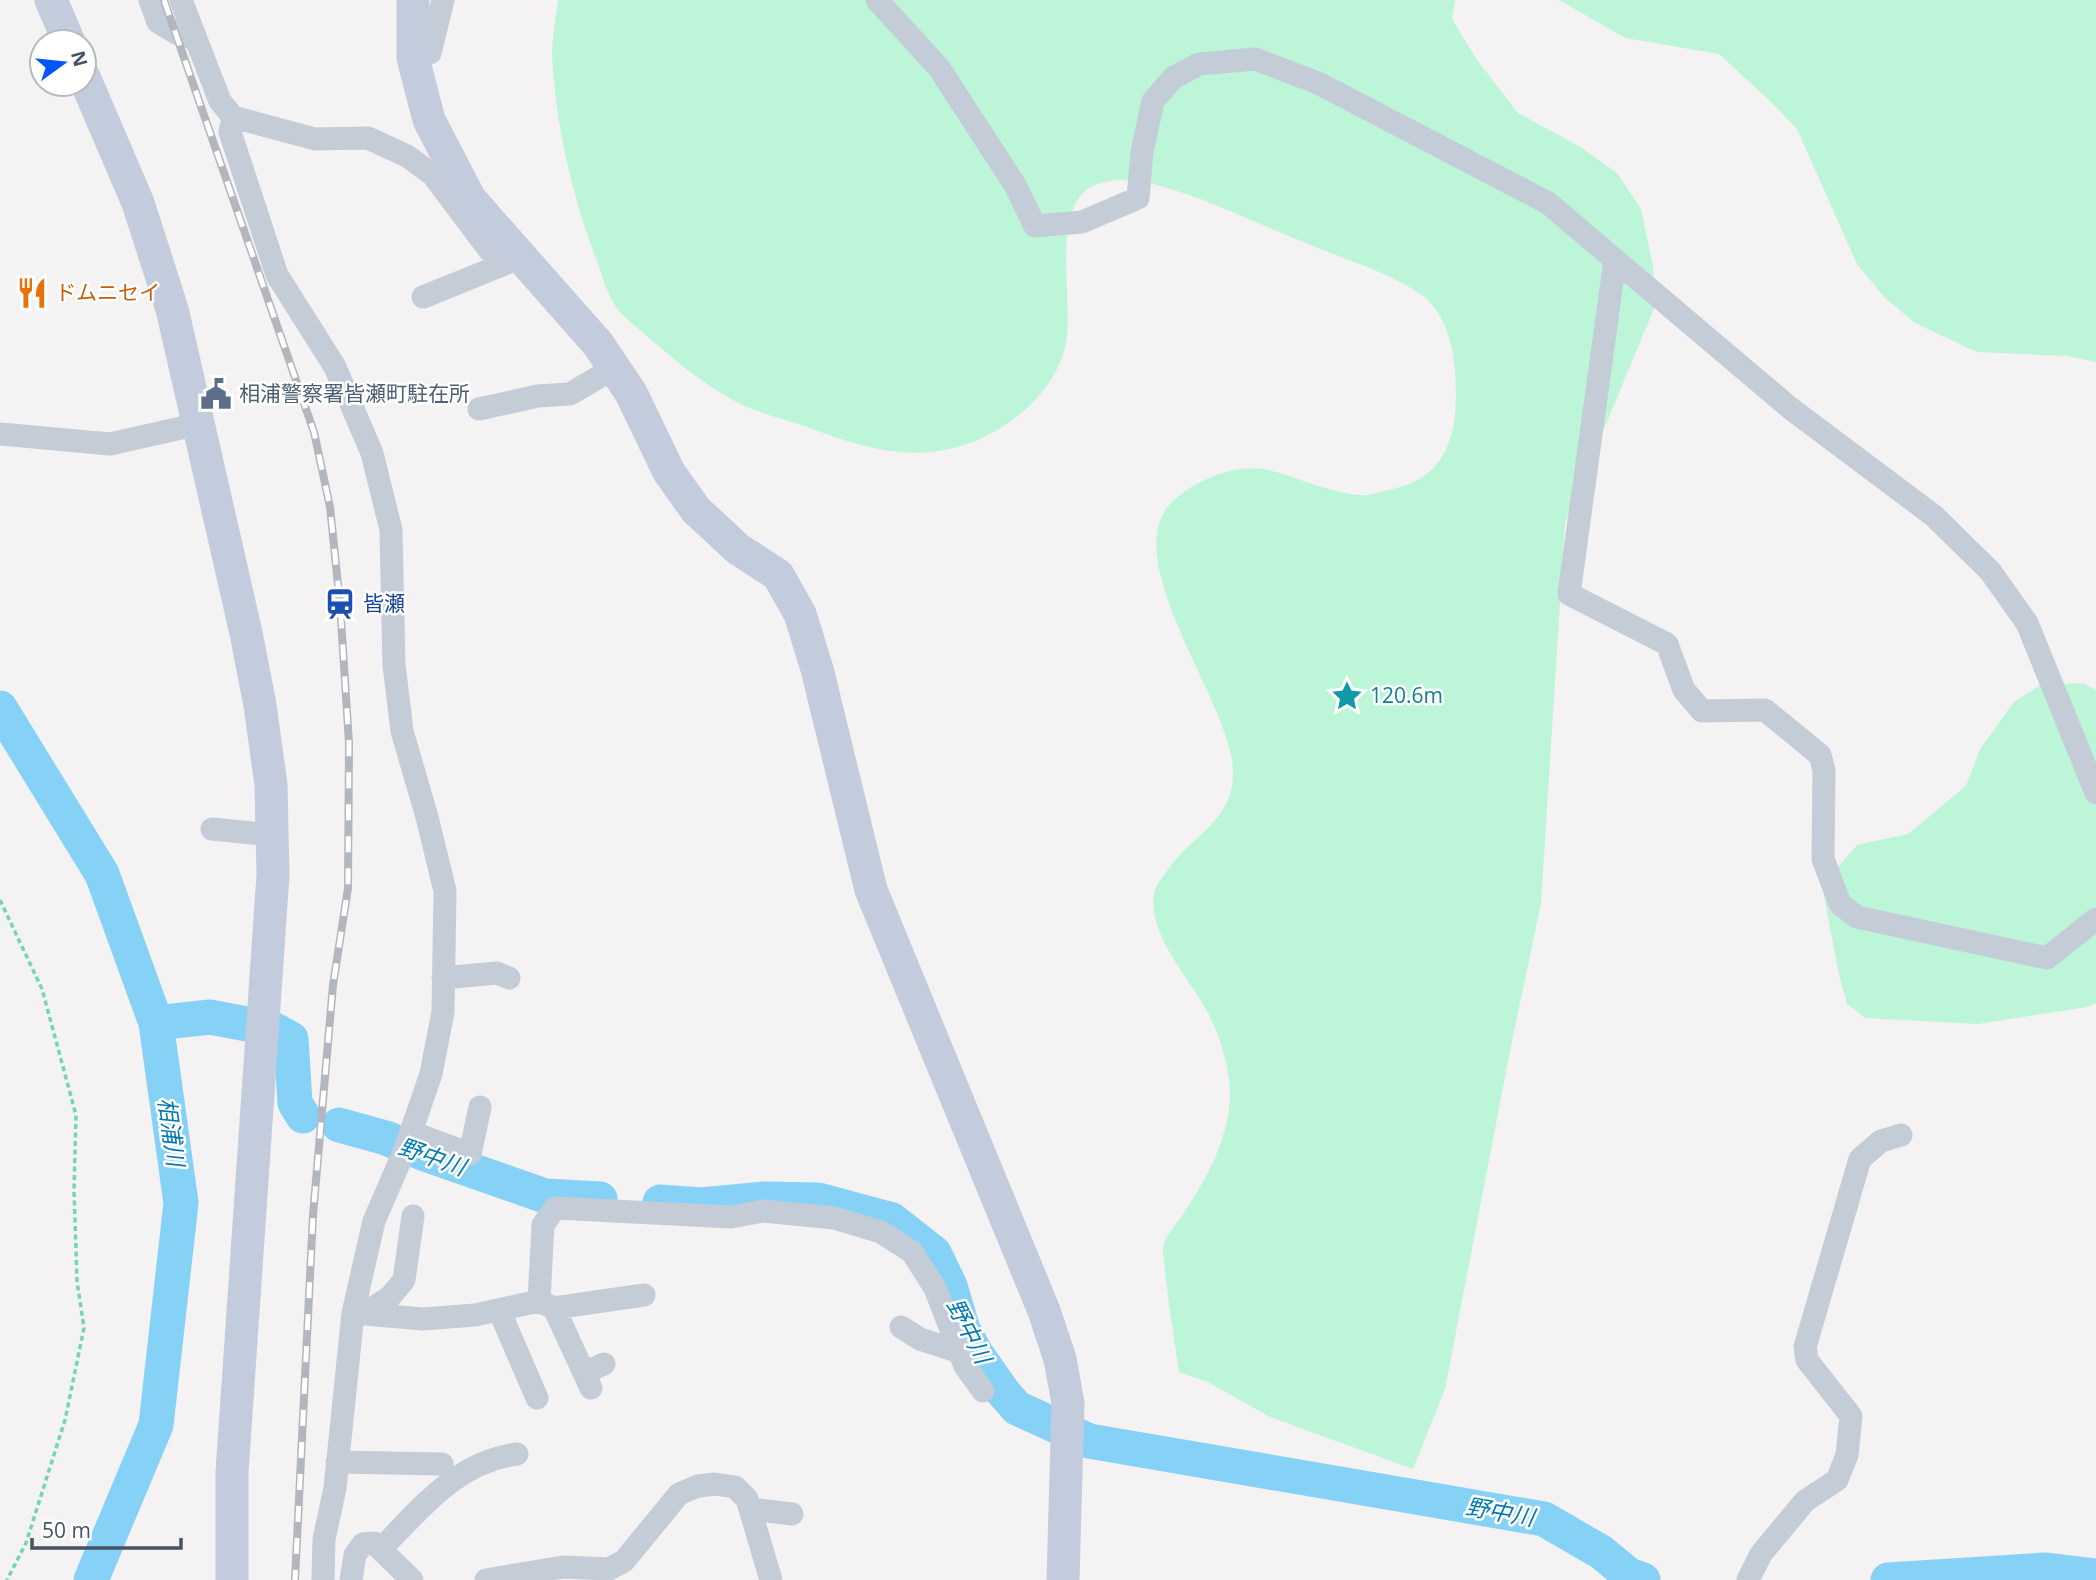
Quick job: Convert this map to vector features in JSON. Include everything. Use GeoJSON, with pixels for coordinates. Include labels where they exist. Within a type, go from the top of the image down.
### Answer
{"type":"FeatureCollection","features":[{"type":"Feature","properties":{"kind":"street"},"geometry":{"type":"LineString","coordinates":[[51,0],[63,28]]}},
{"type":"Feature","properties":{"kind":"street"},"geometry":{"type":"LineString","coordinates":[[150,0],[158,22],[176,33],[195,39]]}},
{"type":"Feature","properties":{"kind":"street"},"geometry":{"type":"LineString","coordinates":[[181,0],[220,101],[233,117],[315,139],[368,138],[407,156],[433,176],[490,251],[515,250]]}},
{"type":"Feature","properties":{"kind":"street"},"geometry":{"type":"LineString","coordinates":[[413,0],[413,58],[429,120],[470,199],[598,344],[631,393],[669,472],[696,510],[738,550],[778,575],[800,614],[817,669],[872,890],[1044,1311],[1060,1359],[1068,1403],[1063,1580]]}},
{"type":"Feature","properties":{"kind":"street"},"geometry":{"type":"LineString","coordinates":[[413,58],[430,52],[443,0]]}},
{"type":"Feature","properties":{"kind":"street"},"geometry":{"type":"LineString","coordinates":[[877,0],[939,68],[1015,185],[1035,226],[1082,222],[1138,198],[1142,152],[1153,101],[1173,78],[1199,64],[1255,59],[1318,83],[1548,203],[1790,408],[1934,516],[1990,571],[2027,623],[2096,793]]}},
{"type":"Feature","properties":{"kind":"street"},"geometry":{"type":"LineString","coordinates":[[93,98],[138,202],[172,309],[246,633],[271,785],[273,875],[233,1472],[232,1580]]}},
{"type":"Feature","properties":{"kind":"street"},"geometry":{"type":"LineString","coordinates":[[233,117],[230,132],[277,275],[335,367],[372,453],[391,530],[394,664],[402,731],[427,817],[444,891],[443,1012],[431,1074],[411,1132],[374,1221],[324,1539],[323,1580]]}},
{"type":"Feature","properties":{"kind":"street"},"geometry":{"type":"LineString","coordinates":[[423,297],[515,250]]}},
{"type":"Feature","properties":{"kind":"street"},"geometry":{"type":"LineString","coordinates":[[1615,260],[1569,594],[1667,644],[1684,690],[1702,711],[1765,710],[1820,755],[1824,770],[1823,859],[1840,904],[1857,917],[2047,958],[2096,919]]}},
{"type":"Feature","properties":{"kind":"street"},"geometry":{"type":"LineString","coordinates":[[479,409],[538,396],[570,394],[614,368]]}},
{"type":"Feature","properties":{"kind":"street"},"geometry":{"type":"LineString","coordinates":[[0,434],[110,444],[199,424]]}},
{"type":"Feature","properties":{"kind":"street"},"geometry":{"type":"LineString","coordinates":[[212,829],[272,835]]}},
{"type":"Feature","properties":{"kind":"street"},"geometry":{"type":"LineString","coordinates":[[443,978],[497,973],[509,978]]}},
{"type":"Feature","properties":{"kind":"street"},"geometry":{"type":"LineString","coordinates":[[411,1132],[470,1154],[480,1107]]}},
{"type":"Feature","properties":{"kind":"street"},"geometry":{"type":"LineString","coordinates":[[1748,1580],[1761,1554],[1805,1501],[1837,1479],[1847,1455],[1851,1416],[1807,1360],[1805,1347],[1860,1158],[1881,1141],[1902,1135]]}},
{"type":"Feature","properties":{"kind":"street"},"geometry":{"type":"LineString","coordinates":[[593,1375],[546,1305],[543,1226],[555,1208],[731,1217],[763,1212],[834,1219],[881,1232],[912,1252],[935,1288],[965,1366],[983,1391]]}},
{"type":"Feature","properties":{"kind":"street"},"geometry":{"type":"LineString","coordinates":[[359,1314],[390,1297],[404,1280],[413,1216]]}},
{"type":"Feature","properties":{"kind":"street"},"geometry":{"type":"LineString","coordinates":[[359,1314],[423,1319],[644,1295]]}},
{"type":"Feature","properties":{"kind":"street"},"geometry":{"type":"LineString","coordinates":[[499,1310],[537,1398]]}},
{"type":"Feature","properties":{"kind":"street"},"geometry":{"type":"LineString","coordinates":[[901,1327],[920,1339],[960,1352]]}},
{"type":"Feature","properties":{"kind":"street"},"geometry":{"type":"LineString","coordinates":[[381,1549],[433,1495],[465,1471],[499,1456],[517,1454]]}},
{"type":"Feature","properties":{"kind":"street"},"geometry":{"type":"LineString","coordinates":[[337,1462],[442,1464]]}},
{"type":"Feature","properties":{"kind":"street"},"geometry":{"type":"LineString","coordinates":[[486,1580],[563,1567],[609,1569],[624,1561],[679,1494],[698,1486],[715,1484],[735,1487],[747,1499],[771,1580]]}},
{"type":"Feature","properties":{"kind":"street"},"geometry":{"type":"LineString","coordinates":[[750,1509],[792,1514]]}},
{"type":"Feature","properties":{"kind":"street"},"geometry":{"type":"LineString","coordinates":[[351,1580],[355,1555],[363,1544],[374,1543],[412,1580]]}},
{"type":"Feature","properties":{"kind":"path"},"geometry":{"type":"LineString","coordinates":[[0,900],[42,989],[76,1115],[74,1190],[77,1281],[84,1328],[65,1420],[26,1543],[8,1580]]}},
{"type":"Feature","properties":{"kind":"green space"},"geometry":{"type":"Polygon","coordinates":[[[558,0],[1455,0],[1452,19],[1477,60],[1518,113],[1579,146],[1617,173],[1641,209],[1653,266],[1655,306],[1565,523],[1541,903],[1445,1389],[1413,1469],[1270,1417],[1208,1382],[1179,1372],[1163,1246],[1203,1181],[1219,1149],[1230,1097],[1224,1054],[1216,1029],[1162,937],[1153,903],[1156,887],[1171,866],[1224,807],[1233,779],[1232,760],[1225,733],[1167,597],[1158,564],[1157,534],[1166,509],[1175,499],[1199,483],[1229,471],[1245,468],[1273,471],[1333,490],[1364,495],[1409,484],[1426,475],[1447,447],[1455,412],[1452,351],[1437,311],[1423,296],[1397,280],[1218,206],[1156,185],[1130,180],[1103,182],[1081,196],[1072,212],[1066,255],[1068,325],[1062,358],[1047,386],[1037,398],[1000,428],[963,445],[941,451],[898,452],[854,443],[759,412],[716,390],[690,371],[625,317],[609,295],[580,211],[561,134],[552,56],[558,0]]]}},
{"type":"Feature","properties":{"kind":"green space"},"geometry":{"type":"Polygon","coordinates":[[[1559,0],[2096,0],[2096,362],[2067,356],[1977,352],[1915,323],[1885,298],[1857,264],[1797,129],[1719,54],[1625,38],[1559,0]]]}},
{"type":"Feature","properties":{"kind":"green space"},"geometry":{"type":"Polygon","coordinates":[[[2083,683],[2096,690],[2096,1003],[2087,1007],[1978,1024],[1865,1018],[1847,1004],[1839,975],[1824,896],[1831,875],[1857,845],[1908,834],[1966,786],[1980,749],[2014,702],[2040,685],[2083,683]]]}},
{"type":"Feature","properties":{"kind":"waterway","name":"相浦川"},"geometry":{"type":"LineString","coordinates":[[0,708],[102,874],[156,1023],[181,1203],[156,1425],[91,1580]]}},
{"type":"Feature","properties":{"kind":"waterway","name":"野中川"},"geometry":{"type":"LineString","coordinates":[[156,1023],[210,1017],[273,1029],[291,1039],[295,1103],[303,1116]]}},
{"type":"Feature","properties":{"kind":"waterway","name":"野中川"},"geometry":{"type":"LineString","coordinates":[[339,1125],[386,1138],[545,1196],[600,1199]]}},
{"type":"Feature","properties":{"kind":"waterway","name":"野中川"},"geometry":{"type":"LineString","coordinates":[[660,1202],[701,1205],[765,1199],[818,1200],[892,1220],[934,1253],[950,1286],[963,1330],[975,1352],[1017,1408],[1089,1441],[1544,1519],[1601,1552],[1629,1575],[1643,1580]]}},
{"type":"Feature","properties":{"kind":"waterway","name":"野中川"},"geometry":{"type":"LineString","coordinates":[[1888,1580],[2045,1570],[2096,1576]]}},
{"type":"Feature","properties":{"kind":"railway"},"geometry":{"type":"LineString","coordinates":[[164,0],[314,432],[330,507],[340,604],[349,743],[348,888],[333,985],[313,1215],[295,1580]]}},
{"type":"Feature","properties":{"kind":"place","name":"ドムニセイ"},"geometry":{"type":"Point","coordinates":[32,293]}},
{"type":"Feature","properties":{"kind":"place","name":"相浦警察署皆瀬町駐在所"},"geometry":{"type":"Point","coordinates":[216,394]}},
{"type":"Feature","properties":{"kind":"place","name":"皆瀬"},"geometry":{"type":"Point","coordinates":[340,604]}},
{"type":"Feature","properties":{"kind":"place","name":"120.6m"},"geometry":{"type":"Point","coordinates":[1347,696]}}]}
